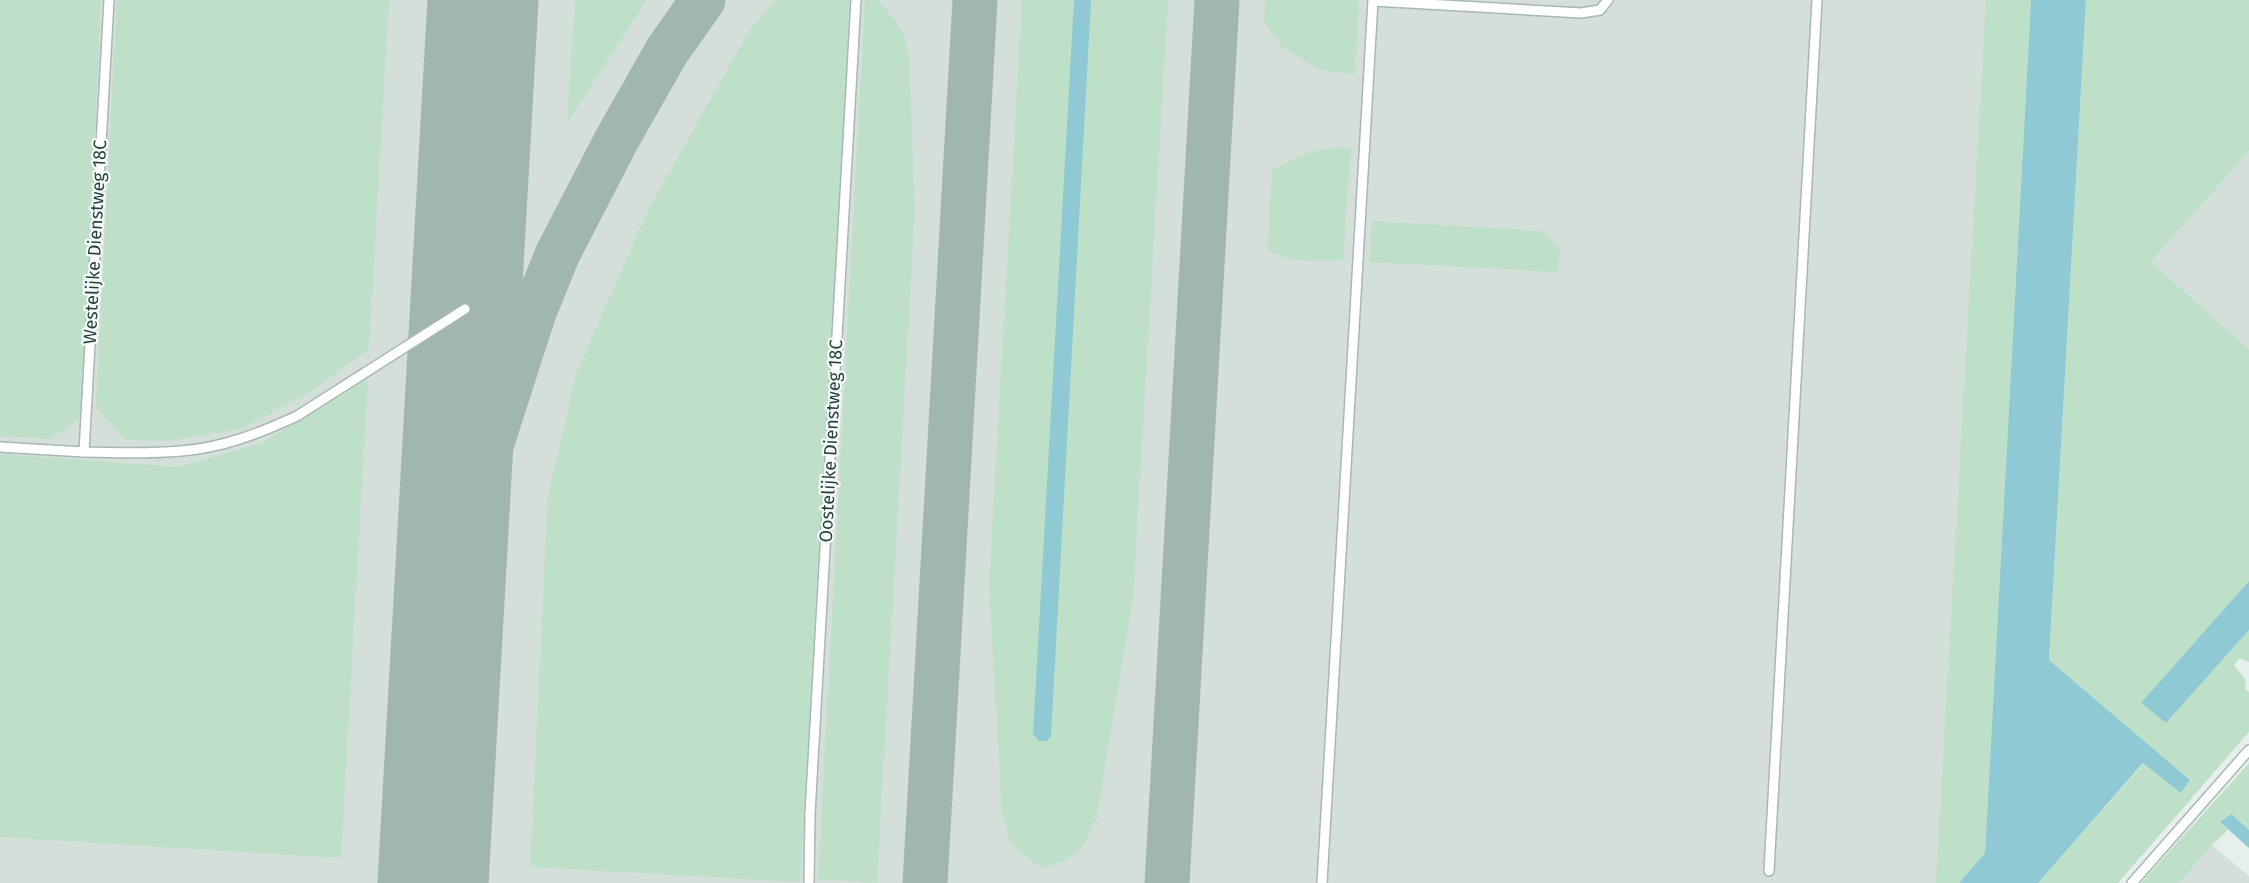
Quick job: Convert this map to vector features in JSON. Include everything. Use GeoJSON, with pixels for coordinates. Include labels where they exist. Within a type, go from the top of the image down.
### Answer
{"type":"FeatureCollection","features":[{"type":"Feature","properties":{"kind":"lane","name":"Westelijke Dienstweg 18C"},"geometry":{"type":"LineString","coordinates":[[84,452],[109,0]]}},
{"type":"Feature","properties":{"kind":"lane","name":"Oostelijke Dienstweg 18C"},"geometry":{"type":"LineString","coordinates":[[809,883],[811,802],[856,0]]}},
{"type":"Feature","properties":{"kind":"lane"},"geometry":{"type":"LineString","coordinates":[[1322,883],[1373,1],[1581,13],[1600,10],[1608,0]]}},
{"type":"Feature","properties":{"kind":"lane"},"geometry":{"type":"LineString","coordinates":[[1769,871],[1817,0]]}},
{"type":"Feature","properties":{"kind":"lane"},"geometry":{"type":"LineString","coordinates":[[0,447],[115,453],[183,451],[221,444],[269,429],[297,416],[465,309]]}},
{"type":"Feature","properties":{"kind":"lane"},"geometry":{"type":"LineString","coordinates":[[2132,883],[2249,750]]}},
{"type":"Feature","properties":{"kind":"shaded area"},"geometry":{"type":"Polygon","coordinates":[[[0,0],[2031,0],[1959,883],[0,883],[0,0]]]}},
{"type":"Feature","properties":{"kind":"shaded area"},"geometry":{"type":"Polygon","coordinates":[[[2249,151],[2249,349],[2151,262],[2249,151]]]}},
{"type":"Feature","properties":{"kind":"shaded area"},"geometry":{"type":"Polygon","coordinates":[[[2212,845],[2249,876],[2249,883],[2179,883],[2212,845]]]}},
{"type":"Feature","properties":{"kind":"green space"},"geometry":{"type":"Polygon","coordinates":[[[0,0],[101,0],[82,417],[50,439],[0,436],[0,0]]]}},
{"type":"Feature","properties":{"kind":"green space"},"geometry":{"type":"Polygon","coordinates":[[[117,0],[389,0],[369,349],[309,393],[240,429],[168,441],[125,440],[96,407],[117,0]]]}},
{"type":"Feature","properties":{"kind":"green space"},"geometry":{"type":"Polygon","coordinates":[[[575,0],[647,0],[567,123],[575,0]]]}},
{"type":"Feature","properties":{"kind":"green space"},"geometry":{"type":"Polygon","coordinates":[[[777,0],[851,0],[800,882],[530,867],[548,496],[576,374],[648,210],[752,26],[777,0]]]}},
{"type":"Feature","properties":{"kind":"green space"},"geometry":{"type":"Polygon","coordinates":[[[865,0],[875,0],[881,4],[905,36],[909,61],[915,207],[877,883],[818,879],[865,0]]]}},
{"type":"Feature","properties":{"kind":"green space"},"geometry":{"type":"Polygon","coordinates":[[[1022,0],[1168,0],[1133,599],[1097,817],[1088,837],[1078,851],[1064,860],[1043,868],[1014,846],[1007,832],[1002,812],[989,587],[1022,0]]]}},
{"type":"Feature","properties":{"kind":"green space"},"geometry":{"type":"Polygon","coordinates":[[[1266,0],[1359,0],[1355,75],[1319,69],[1283,48],[1264,22],[1266,0]]]}},
{"type":"Feature","properties":{"kind":"green space"},"geometry":{"type":"Polygon","coordinates":[[[1986,0],[2031,0],[1985,853],[1959,883],[1936,883],[1986,0]]]}},
{"type":"Feature","properties":{"kind":"green space"},"geometry":{"type":"Polygon","coordinates":[[[2086,0],[2249,0],[2249,151],[2151,262],[2249,349],[2249,581],[2142,703],[2166,723],[2249,630],[2249,662],[2240,658],[2234,665],[2245,679],[2246,690],[2249,692],[2249,732],[2118,883],[2038,883],[2144,763],[2181,793],[2190,780],[2049,660],[2086,0]]]}},
{"type":"Feature","properties":{"kind":"green space"},"geometry":{"type":"Polygon","coordinates":[[[1351,147],[1343,261],[1292,260],[1267,251],[1272,171],[1310,153],[1351,147]]]}},
{"type":"Feature","properties":{"kind":"green space"},"geometry":{"type":"Polygon","coordinates":[[[1372,221],[1542,231],[1560,248],[1558,272],[1370,262],[1372,221]]]}},
{"type":"Feature","properties":{"kind":"green space"},"geometry":{"type":"Polygon","coordinates":[[[368,378],[341,858],[0,837],[0,454],[178,467],[260,444],[368,378]]]}},
{"type":"Feature","properties":{"kind":"green space"},"geometry":{"type":"Polygon","coordinates":[[[2249,763],[2249,830],[2230,814],[2220,822],[2228,830],[2179,883],[2141,883],[2249,763]]]}},
{"type":"Feature","properties":{"kind":"water"},"geometry":{"type":"Polygon","coordinates":[[[1074,0],[1091,0],[1051,736],[1047,741],[1039,741],[1033,734],[1074,0]]]}},
{"type":"Feature","properties":{"kind":"water"},"geometry":{"type":"Polygon","coordinates":[[[2031,0],[2086,0],[2049,660],[2190,780],[2181,793],[2143,763],[2038,883],[1959,883],[1985,853],[2031,0]]]}},
{"type":"Feature","properties":{"kind":"water"},"geometry":{"type":"Polygon","coordinates":[[[2249,581],[2249,630],[2166,723],[2141,703],[2249,581]]]}},
{"type":"Feature","properties":{"kind":"water"},"geometry":{"type":"Polygon","coordinates":[[[2231,814],[2249,830],[2249,848],[2220,822],[2231,814]]]}},
{"type":"Feature","properties":{"kind":"taxiway"},"geometry":{"type":"LineString","coordinates":[[442,723],[465,549],[486,461],[534,312],[558,253],[617,139],[667,51],[703,0]]}},
{"type":"Feature","properties":{"kind":"taxiway"},"geometry":{"type":"LineString","coordinates":[[925,883],[975,0]]}},
{"type":"Feature","properties":{"kind":"taxiway"},"geometry":{"type":"LineString","coordinates":[[1167,883],[1217,0]]}},
{"type":"Feature","properties":{"kind":"runway"},"geometry":{"type":"LineString","coordinates":[[433,883],[483,0]]}}]}
